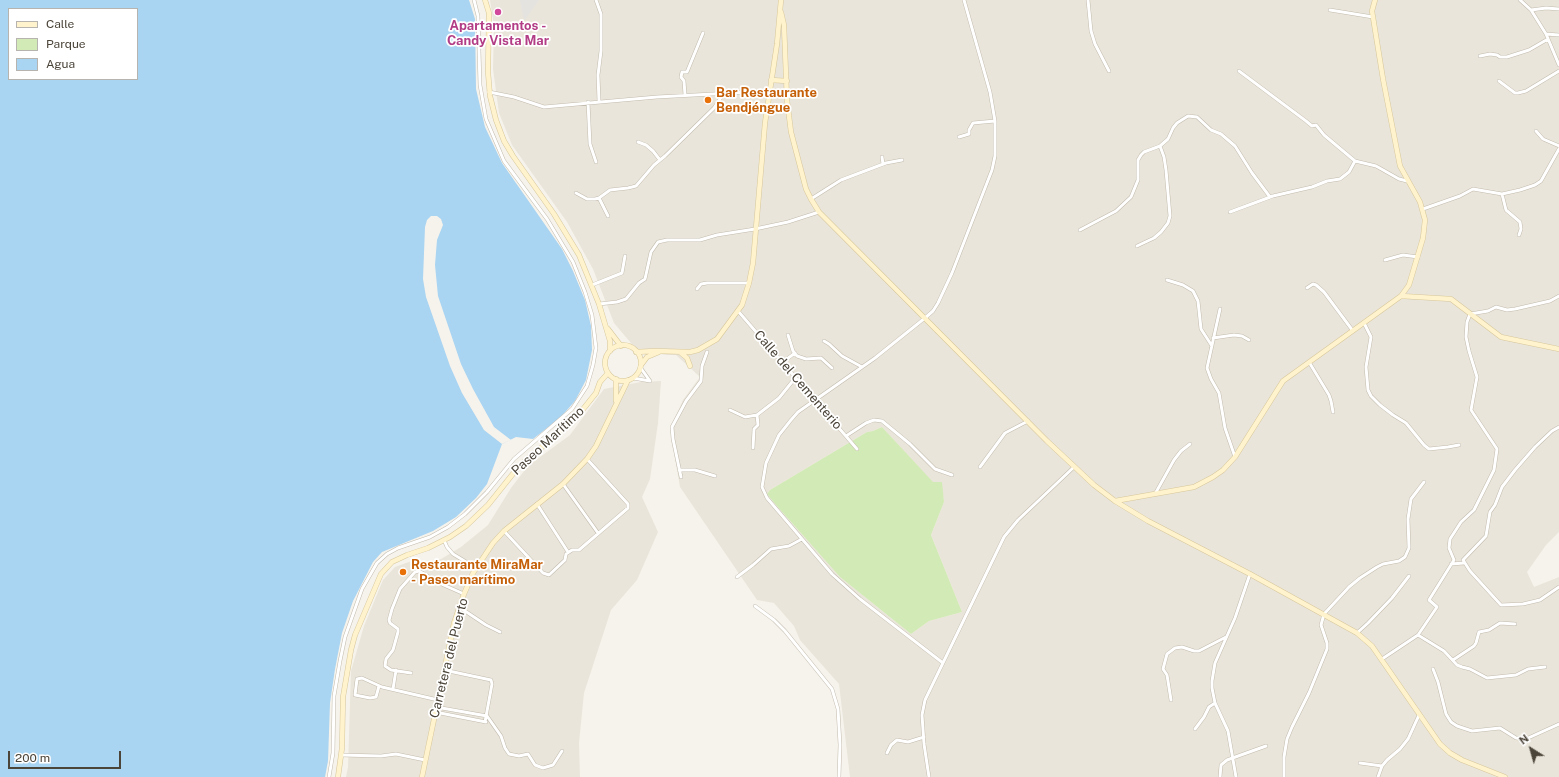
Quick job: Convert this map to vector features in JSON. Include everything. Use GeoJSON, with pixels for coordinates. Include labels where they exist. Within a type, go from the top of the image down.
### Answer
{"type":"FeatureCollection","features":[{"type":"Feature","properties":{"kind":"main road"},"geometry":{"type":"LineString","coordinates":[[485,0],[489,13],[489,92],[496,120],[504,141],[518,164],[554,214],[579,255],[599,304],[610,341],[610,351],[605,361],[608,373],[616,379],[631,379],[640,366],[651,355],[661,351]]}},
{"type":"Feature","properties":{"kind":"main road"},"geometry":{"type":"LineString","coordinates":[[636,352],[694,352],[717,339],[738,311],[749,283],[753,263],[765,123],[781,12],[781,0]]}},
{"type":"Feature","properties":{"kind":"main road"},"geometry":{"type":"LineString","coordinates":[[1115,501],[1176,491],[1203,483],[1223,470],[1235,457],[1279,388],[1292,374],[1401,296],[1409,285],[1425,228],[1423,209],[1417,195],[1407,181],[1400,166],[1396,149],[1372,11],[1375,0]]}},
{"type":"Feature","properties":{"kind":"main road"},"geometry":{"type":"LineString","coordinates":[[781,12],[784,25],[791,132],[801,174],[811,199],[820,212],[1074,467],[1115,501],[1357,633],[1372,646],[1382,659],[1440,744],[1450,753],[1462,760],[1503,777]]}},
{"type":"Feature","properties":{"kind":"main road"},"geometry":{"type":"LineString","coordinates":[[772,80],[787,81]]}},
{"type":"Feature","properties":{"kind":"main road"},"geometry":{"type":"LineString","coordinates":[[1401,296],[1451,299],[1501,337],[1559,349]]}},
{"type":"Feature","properties":{"kind":"main road"},"geometry":{"type":"LineString","coordinates":[[606,326],[621,346]]}},
{"type":"Feature","properties":{"kind":"main road"},"geometry":{"type":"LineString","coordinates":[[610,351],[621,346],[629,347],[636,352],[640,358],[640,366]]}},
{"type":"Feature","properties":{"kind":"main road"},"geometry":{"type":"LineString","coordinates":[[679,352],[685,356],[690,366]]}},
{"type":"Feature","properties":{"kind":"main road","name":"Paseo Marítimo"},"geometry":{"type":"LineString","coordinates":[[338,777],[341,755],[343,697],[351,650],[355,635],[381,574],[392,562],[428,548],[466,526],[488,505],[520,464],[548,442],[580,413],[596,393],[600,382],[608,373]]}},
{"type":"Feature","properties":{"kind":"main road","name":"Carretera del Puerto"},"geometry":{"type":"LineString","coordinates":[[616,379],[616,404]]}},
{"type":"Feature","properties":{"kind":"main road","name":"Carretera del Puerto"},"geometry":{"type":"LineString","coordinates":[[422,777],[444,670],[459,607],[476,568],[493,543],[504,531],[563,484],[587,459],[596,446],[616,404],[631,379]]}},
{"type":"Feature","properties":{"kind":"street"},"geometry":{"type":"LineString","coordinates":[[329,777],[333,753],[334,696],[345,637],[362,589],[377,563],[387,554],[398,548],[430,536],[448,527],[465,514],[487,492],[514,459],[572,409],[587,386],[593,365],[596,348],[592,315],[573,262],[547,219],[504,161],[486,119],[480,85],[478,16],[474,0]]}},
{"type":"Feature","properties":{"kind":"street"},"geometry":{"type":"LineString","coordinates":[[596,0],[601,14],[598,75],[599,101]]}},
{"type":"Feature","properties":{"kind":"street"},"geometry":{"type":"LineString","coordinates":[[943,663],[840,582],[767,498],[762,487],[766,462],[780,435],[798,412],[862,367],[925,318],[933,311],[945,288],[992,170],[995,156],[995,121],[990,92],[964,0]]}},
{"type":"Feature","properties":{"kind":"street"},"geometry":{"type":"LineString","coordinates":[[1088,0],[1091,31],[1095,44],[1109,71]]}},
{"type":"Feature","properties":{"kind":"street"},"geometry":{"type":"LineString","coordinates":[[1521,0],[1531,10],[1546,34],[1559,65]]}},
{"type":"Feature","properties":{"kind":"street"},"geometry":{"type":"LineString","coordinates":[[1531,10],[1546,8],[1559,9]]}},
{"type":"Feature","properties":{"kind":"street"},"geometry":{"type":"LineString","coordinates":[[1330,10],[1373,17]]}},
{"type":"Feature","properties":{"kind":"street"},"geometry":{"type":"LineString","coordinates":[[685,95],[684,80],[681,77],[682,72],[687,72],[703,33]]}},
{"type":"Feature","properties":{"kind":"street"},"geometry":{"type":"LineString","coordinates":[[1546,34],[1559,35]]}},
{"type":"Feature","properties":{"kind":"street"},"geometry":{"type":"LineString","coordinates":[[1480,56],[1490,54],[1497,55],[1500,58],[1529,50],[1548,40]]}},
{"type":"Feature","properties":{"kind":"street"},"geometry":{"type":"LineString","coordinates":[[1239,71],[1312,126],[1316,125],[1324,135],[1355,161],[1376,166],[1399,179],[1407,181]]}},
{"type":"Feature","properties":{"kind":"street"},"geometry":{"type":"LineString","coordinates":[[1499,81],[1515,93],[1518,93],[1526,91],[1559,71]]}},
{"type":"Feature","properties":{"kind":"street"},"geometry":{"type":"LineString","coordinates":[[489,92],[514,96],[544,107],[599,101],[770,91]]}},
{"type":"Feature","properties":{"kind":"street"},"geometry":{"type":"LineString","coordinates":[[576,193],[587,199],[599,198],[610,190],[636,186],[647,171],[679,143],[714,108],[724,93]]}},
{"type":"Feature","properties":{"kind":"street"},"geometry":{"type":"LineString","coordinates":[[588,102],[590,144],[596,162]]}},
{"type":"Feature","properties":{"kind":"street"},"geometry":{"type":"LineString","coordinates":[[1080,230],[1116,211],[1131,197],[1138,180],[1138,160],[1141,155],[1144,152],[1160,146],[1168,139],[1173,128],[1188,116],[1197,117],[1211,130],[1221,134],[1235,146],[1270,198]]}},
{"type":"Feature","properties":{"kind":"street"},"geometry":{"type":"LineString","coordinates":[[959,137],[969,134],[969,130],[973,123],[995,121]]}},
{"type":"Feature","properties":{"kind":"street"},"geometry":{"type":"LineString","coordinates":[[1423,209],[1454,198],[1473,189],[1502,194],[1535,185],[1540,181],[1559,148],[1543,139],[1536,131]]}},
{"type":"Feature","properties":{"kind":"street"},"geometry":{"type":"LineString","coordinates":[[638,142],[646,145],[660,160]]}},
{"type":"Feature","properties":{"kind":"street"},"geometry":{"type":"LineString","coordinates":[[1137,246],[1154,238],[1161,232],[1168,223],[1170,216],[1166,170],[1164,157],[1160,146]]}},
{"type":"Feature","properties":{"kind":"street"},"geometry":{"type":"LineString","coordinates":[[882,157],[883,164]]}},
{"type":"Feature","properties":{"kind":"street"},"geometry":{"type":"LineString","coordinates":[[811,199],[841,180],[883,164],[902,160]]}},
{"type":"Feature","properties":{"kind":"street"},"geometry":{"type":"LineString","coordinates":[[1230,212],[1270,198],[1312,187],[1327,181],[1340,179],[1349,172],[1355,161]]}},
{"type":"Feature","properties":{"kind":"street"},"geometry":{"type":"LineString","coordinates":[[1502,194],[1506,210],[1520,222],[1521,230],[1518,236]]}},
{"type":"Feature","properties":{"kind":"street"},"geometry":{"type":"LineString","coordinates":[[599,198],[608,216]]}},
{"type":"Feature","properties":{"kind":"street"},"geometry":{"type":"LineString","coordinates":[[599,304],[617,302],[626,299],[639,283],[645,279],[651,252],[658,242],[667,240],[695,241],[717,235],[788,222],[820,212]]}},
{"type":"Feature","properties":{"kind":"street"},"geometry":{"type":"LineString","coordinates":[[1385,260],[1403,255],[1418,257]]}},
{"type":"Feature","properties":{"kind":"street"},"geometry":{"type":"LineString","coordinates":[[592,285],[622,273],[624,256]]}},
{"type":"Feature","properties":{"kind":"street"},"geometry":{"type":"LineString","coordinates":[[1167,280],[1183,285],[1193,291],[1198,301],[1201,329],[1212,346]]}},
{"type":"Feature","properties":{"kind":"street"},"geometry":{"type":"LineString","coordinates":[[697,289],[701,284],[707,283],[749,283]]}},
{"type":"Feature","properties":{"kind":"street"},"geometry":{"type":"LineString","coordinates":[[1307,288],[1313,284],[1324,292],[1353,331]]}},
{"type":"Feature","properties":{"kind":"street"},"geometry":{"type":"LineString","coordinates":[[1382,659],[1418,634],[1437,607],[1429,600],[1452,564],[1454,558],[1449,548],[1450,538],[1459,525],[1474,510],[1494,470],[1497,449],[1471,410],[1477,377],[1466,336],[1467,322],[1470,314],[1488,311],[1496,307],[1507,310],[1515,309],[1550,301],[1559,296]]}},
{"type":"Feature","properties":{"kind":"street"},"geometry":{"type":"LineString","coordinates":[[1220,309],[1207,368],[1208,374],[1219,393],[1225,428],[1235,457]]}},
{"type":"Feature","properties":{"kind":"street","name":"Calle del Cementerio"},"geometry":{"type":"LineString","coordinates":[[738,311],[857,449]]}},
{"type":"Feature","properties":{"kind":"street"},"geometry":{"type":"LineString","coordinates":[[1364,323],[1372,337],[1366,367],[1368,390],[1371,396],[1389,412],[1406,422],[1424,445],[1429,449],[1459,445]]}},
{"type":"Feature","properties":{"kind":"street"},"geometry":{"type":"LineString","coordinates":[[788,335],[797,356],[806,359],[821,358],[832,368]]}},
{"type":"Feature","properties":{"kind":"street"},"geometry":{"type":"LineString","coordinates":[[1213,338],[1234,335],[1242,336],[1249,340]]}},
{"type":"Feature","properties":{"kind":"street"},"geometry":{"type":"LineString","coordinates":[[824,341],[842,356],[862,367]]}},
{"type":"Feature","properties":{"kind":"street"},"geometry":{"type":"LineString","coordinates":[[681,477],[672,427],[686,401],[701,381],[702,366],[707,352]]}},
{"type":"Feature","properties":{"kind":"street"},"geometry":{"type":"LineString","coordinates":[[783,362],[795,353]]}},
{"type":"Feature","properties":{"kind":"street"},"geometry":{"type":"LineString","coordinates":[[1310,362],[1332,401],[1333,412]]}},
{"type":"Feature","properties":{"kind":"street"},"geometry":{"type":"LineString","coordinates":[[631,379],[650,380],[640,366]]}},
{"type":"Feature","properties":{"kind":"street"},"geometry":{"type":"LineString","coordinates":[[730,410],[745,417],[757,415],[779,398],[796,377]]}},
{"type":"Feature","properties":{"kind":"street"},"geometry":{"type":"LineString","coordinates":[[753,448],[754,429],[758,426],[757,415]]}},
{"type":"Feature","properties":{"kind":"street"},"geometry":{"type":"LineString","coordinates":[[846,436],[866,423],[874,420],[882,421],[906,441],[935,469],[952,475]]}},
{"type":"Feature","properties":{"kind":"street"},"geometry":{"type":"LineString","coordinates":[[980,467],[1005,433],[1028,421]]}},
{"type":"Feature","properties":{"kind":"street"},"geometry":{"type":"LineString","coordinates":[[1464,562],[1465,557],[1486,536],[1490,512],[1495,505],[1502,487],[1535,447],[1552,431],[1559,427]]}},
{"type":"Feature","properties":{"kind":"street"},"geometry":{"type":"LineString","coordinates":[[1155,494],[1174,460],[1181,451],[1190,444]]}},
{"type":"Feature","properties":{"kind":"street"},"geometry":{"type":"LineString","coordinates":[[504,531],[546,575],[549,575],[565,560],[568,552],[572,550],[579,550],[629,506],[587,459]]}},
{"type":"Feature","properties":{"kind":"street"},"geometry":{"type":"LineString","coordinates":[[930,777],[924,737],[922,709],[925,700],[1004,537],[1018,520],[1074,467]]}},
{"type":"Feature","properties":{"kind":"street"},"geometry":{"type":"LineString","coordinates":[[679,470],[695,470],[715,476]]}},
{"type":"Feature","properties":{"kind":"street"},"geometry":{"type":"LineString","coordinates":[[1284,777],[1284,757],[1287,740],[1328,648],[1321,625],[1324,614],[1360,578],[1383,564],[1399,561],[1405,556],[1409,548],[1408,519],[1411,499],[1424,482]]}},
{"type":"Feature","properties":{"kind":"street"},"geometry":{"type":"LineString","coordinates":[[563,484],[598,533]]}},
{"type":"Feature","properties":{"kind":"street"},"geometry":{"type":"LineString","coordinates":[[537,504],[568,552]]}},
{"type":"Feature","properties":{"kind":"street"},"geometry":{"type":"LineString","coordinates":[[737,577],[771,549],[789,546],[802,539]]}},
{"type":"Feature","properties":{"kind":"street"},"geometry":{"type":"LineString","coordinates":[[444,540],[447,547],[453,554],[476,568]]}},
{"type":"Feature","properties":{"kind":"street"},"geometry":{"type":"LineString","coordinates":[[1452,564],[1464,562]]}},
{"type":"Feature","properties":{"kind":"street"},"geometry":{"type":"LineString","coordinates":[[1464,562],[1501,605],[1523,604],[1540,600],[1559,587]]}},
{"type":"Feature","properties":{"kind":"street"},"geometry":{"type":"LineString","coordinates":[[411,673],[385,666],[386,659],[393,650],[398,632],[398,629],[390,623],[389,620],[400,590],[415,572],[423,572],[439,583],[464,594]]}},
{"type":"Feature","properties":{"kind":"street"},"geometry":{"type":"LineString","coordinates":[[1236,777],[1228,731],[1215,703],[1212,681],[1215,663],[1235,618],[1250,574]]}},
{"type":"Feature","properties":{"kind":"street"},"geometry":{"type":"LineString","coordinates":[[1357,633],[1368,624],[1409,576]]}},
{"type":"Feature","properties":{"kind":"street"},"geometry":{"type":"LineString","coordinates":[[755,606],[774,620],[785,631],[832,689],[838,709],[840,746],[839,777]]}},
{"type":"Feature","properties":{"kind":"street"},"geometry":{"type":"LineString","coordinates":[[459,607],[486,625],[500,632]]}},
{"type":"Feature","properties":{"kind":"street"},"geometry":{"type":"LineString","coordinates":[[1453,660],[1474,646],[1478,634],[1482,631],[1488,630],[1500,623],[1515,624]]}},
{"type":"Feature","properties":{"kind":"street"},"geometry":{"type":"LineString","coordinates":[[1418,634],[1444,651],[1462,667],[1470,669],[1491,679],[1516,675],[1528,669],[1545,667]]}},
{"type":"Feature","properties":{"kind":"street"},"geometry":{"type":"LineString","coordinates":[[1171,700],[1167,675],[1163,669],[1167,654],[1175,648],[1182,646],[1194,651],[1199,651],[1226,637]]}},
{"type":"Feature","properties":{"kind":"street"},"geometry":{"type":"LineString","coordinates":[[1433,669],[1446,714],[1451,722],[1457,726],[1472,731],[1500,728],[1516,738],[1526,739],[1559,724]]}},
{"type":"Feature","properties":{"kind":"street"},"geometry":{"type":"LineString","coordinates":[[393,689],[396,670]]}},
{"type":"Feature","properties":{"kind":"street"},"geometry":{"type":"LineString","coordinates":[[444,670],[491,680],[492,684],[485,722]]}},
{"type":"Feature","properties":{"kind":"street"},"geometry":{"type":"LineString","coordinates":[[379,686],[376,698],[355,696],[357,679],[362,678],[379,686],[438,700]]}},
{"type":"Feature","properties":{"kind":"street"},"geometry":{"type":"LineString","coordinates":[[1195,729],[1209,707],[1215,703]]}},
{"type":"Feature","properties":{"kind":"street"},"geometry":{"type":"LineString","coordinates":[[436,707],[487,716]]}},
{"type":"Feature","properties":{"kind":"street"},"geometry":{"type":"LineString","coordinates":[[435,712],[490,722]]}},
{"type":"Feature","properties":{"kind":"street"},"geometry":{"type":"LineString","coordinates":[[1378,777],[1382,766],[1408,739],[1419,715]]}},
{"type":"Feature","properties":{"kind":"street"},"geometry":{"type":"LineString","coordinates":[[487,716],[501,736],[505,748],[509,754],[519,756],[528,754],[533,763],[538,767],[548,768],[553,765],[562,751]]}},
{"type":"Feature","properties":{"kind":"street"},"geometry":{"type":"LineString","coordinates":[[887,753],[891,745],[897,740],[908,742],[924,737]]}},
{"type":"Feature","properties":{"kind":"street"},"geometry":{"type":"LineString","coordinates":[[1220,777],[1221,765],[1233,758],[1266,746]]}},
{"type":"Feature","properties":{"kind":"street"},"geometry":{"type":"LineString","coordinates":[[341,755],[381,756],[396,754],[425,760]]}},
{"type":"Feature","properties":{"kind":"street"},"geometry":{"type":"LineString","coordinates":[[1360,763],[1382,766]]}},
{"type":"Feature","properties":{"kind":"shaded area"},"geometry":{"type":"Polygon","coordinates":[[[490,0],[1559,0],[1559,532],[1546,545],[1527,572],[1534,587],[1559,577],[1559,777],[850,777],[839,684],[800,640],[794,626],[774,603],[757,600],[680,487],[672,441],[672,424],[683,400],[700,377],[676,355],[666,355],[636,349],[614,323],[593,269],[567,222],[512,145],[499,113],[493,69],[494,26],[490,0]],[[882,427],[867,432],[770,490],[767,494],[840,577],[911,634],[929,621],[962,612],[931,535],[944,502],[941,482],[933,483],[882,427]]]}},
{"type":"Feature","properties":{"kind":"shaded area"},"geometry":{"type":"Polygon","coordinates":[[[520,0],[539,0],[525,20],[523,17],[520,0]]]}},
{"type":"Feature","properties":{"kind":"shaded area"},"geometry":{"type":"Polygon","coordinates":[[[661,381],[658,423],[650,479],[642,497],[658,532],[637,580],[611,610],[584,693],[579,743],[580,777],[346,777],[348,767],[351,671],[364,626],[383,580],[395,567],[417,559],[425,564],[441,559],[461,547],[488,525],[511,488],[528,466],[570,435],[604,389],[641,382],[661,381]]]}},
{"type":"Feature","properties":{"kind":"green space"},"geometry":{"type":"Polygon","coordinates":[[[882,427],[933,482],[942,482],[944,502],[931,535],[962,612],[929,621],[911,634],[840,577],[767,494],[770,490],[867,432],[882,427]]]}},
{"type":"Feature","properties":{"kind":"water"},"geometry":{"type":"Polygon","coordinates":[[[0,0],[469,0],[475,19],[476,89],[485,127],[502,163],[562,249],[573,271],[585,300],[591,326],[592,350],[586,380],[575,401],[560,418],[533,439],[516,437],[502,444],[487,484],[476,498],[456,517],[433,531],[382,552],[373,562],[353,601],[342,633],[330,703],[328,761],[325,777],[0,777],[0,0]]]}},
{"type":"Feature","properties":{"kind":"pier"},"geometry":{"type":"Polygon","coordinates":[[[431,216],[437,216],[441,219],[443,225],[437,240],[435,265],[438,296],[461,364],[473,389],[494,427],[511,440],[502,444],[484,430],[462,393],[450,366],[426,297],[423,279],[425,227],[427,220],[431,216]]]}},
{"type":"Feature","properties":{"kind":"place","name":"Apartamentos - Candy Vista Mar"},"geometry":{"type":"Point","coordinates":[498,12]}},
{"type":"Feature","properties":{"kind":"place","name":"Bar Restaurante Bendjéngue"},"geometry":{"type":"Point","coordinates":[708,100]}},
{"type":"Feature","properties":{"kind":"place","name":"Restaurante MiraMar - Paseo marítimo"},"geometry":{"type":"Point","coordinates":[403,572]}}]}
